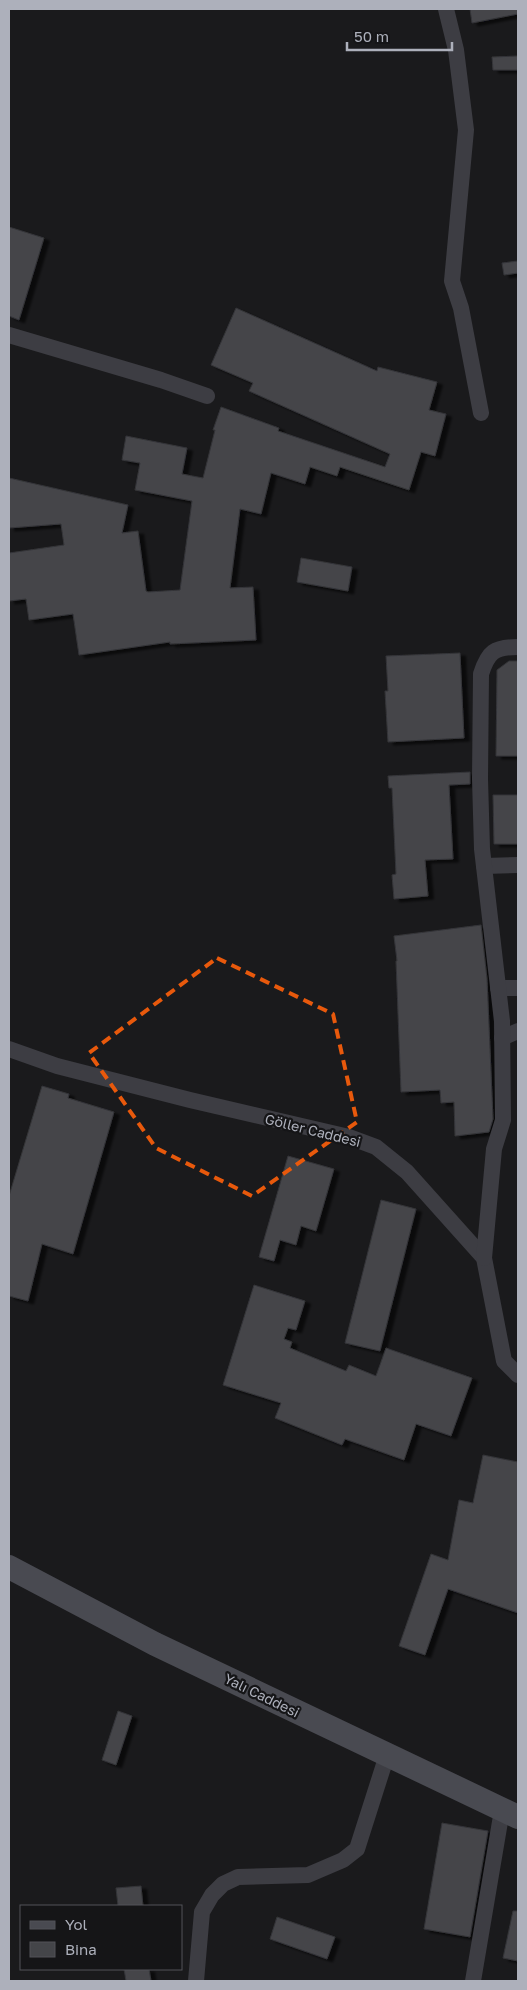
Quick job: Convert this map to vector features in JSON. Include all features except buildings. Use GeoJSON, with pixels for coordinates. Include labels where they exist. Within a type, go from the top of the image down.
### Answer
{"type":"FeatureCollection","features":[{"type":"Feature","properties":{"kind":"street"},"geometry":{"type":"LineString","coordinates":[[446,9],[456,50],[466,130],[455,230],[452,281],[461,308],[480,413]]}},
{"type":"Feature","properties":{"kind":"street"},"geometry":{"type":"LineString","coordinates":[[9,335],[161,380],[207,396]]}},
{"type":"Feature","properties":{"kind":"street"},"geometry":{"type":"LineString","coordinates":[[518,646],[496,649],[486,658],[481,674],[480,778],[484,866],[502,1038],[503,1120],[494,1149],[484,1258],[504,1361],[518,1375]]}},
{"type":"Feature","properties":{"kind":"street"},"geometry":{"type":"LineString","coordinates":[[484,866],[518,865]]}},
{"type":"Feature","properties":{"kind":"street"},"geometry":{"type":"LineString","coordinates":[[498,988],[518,988]]}},
{"type":"Feature","properties":{"kind":"street"},"geometry":{"type":"LineString","coordinates":[[502,1038],[518,1031]]}},
{"type":"Feature","properties":{"kind":"street","name":"Göller Caddesi"},"geometry":{"type":"LineString","coordinates":[[9,1049],[57,1066],[190,1100],[348,1137],[376,1147],[407,1172],[484,1258]]}},
{"type":"Feature","properties":{"kind":"street","name":"Yalı Caddesi"},"geometry":{"type":"LineString","coordinates":[[9,1567],[155,1644],[510,1813]]}},
{"type":"Feature","properties":{"kind":"street"},"geometry":{"type":"LineString","coordinates":[[196,1981],[202,1912],[212,1895],[223,1884],[238,1877],[308,1875],[343,1860],[356,1849],[387,1755]]}},
{"type":"Feature","properties":{"kind":"street"},"geometry":{"type":"LineString","coordinates":[[473,1981],[510,1813]]}},
{"type":"Feature","properties":{"kind":"highlighted area"},"geometry":{"type":"Polygon","coordinates":[[[217,958],[333,1014],[357,1122],[252,1196],[156,1148],[89,1053],[217,958]]]}}]}
